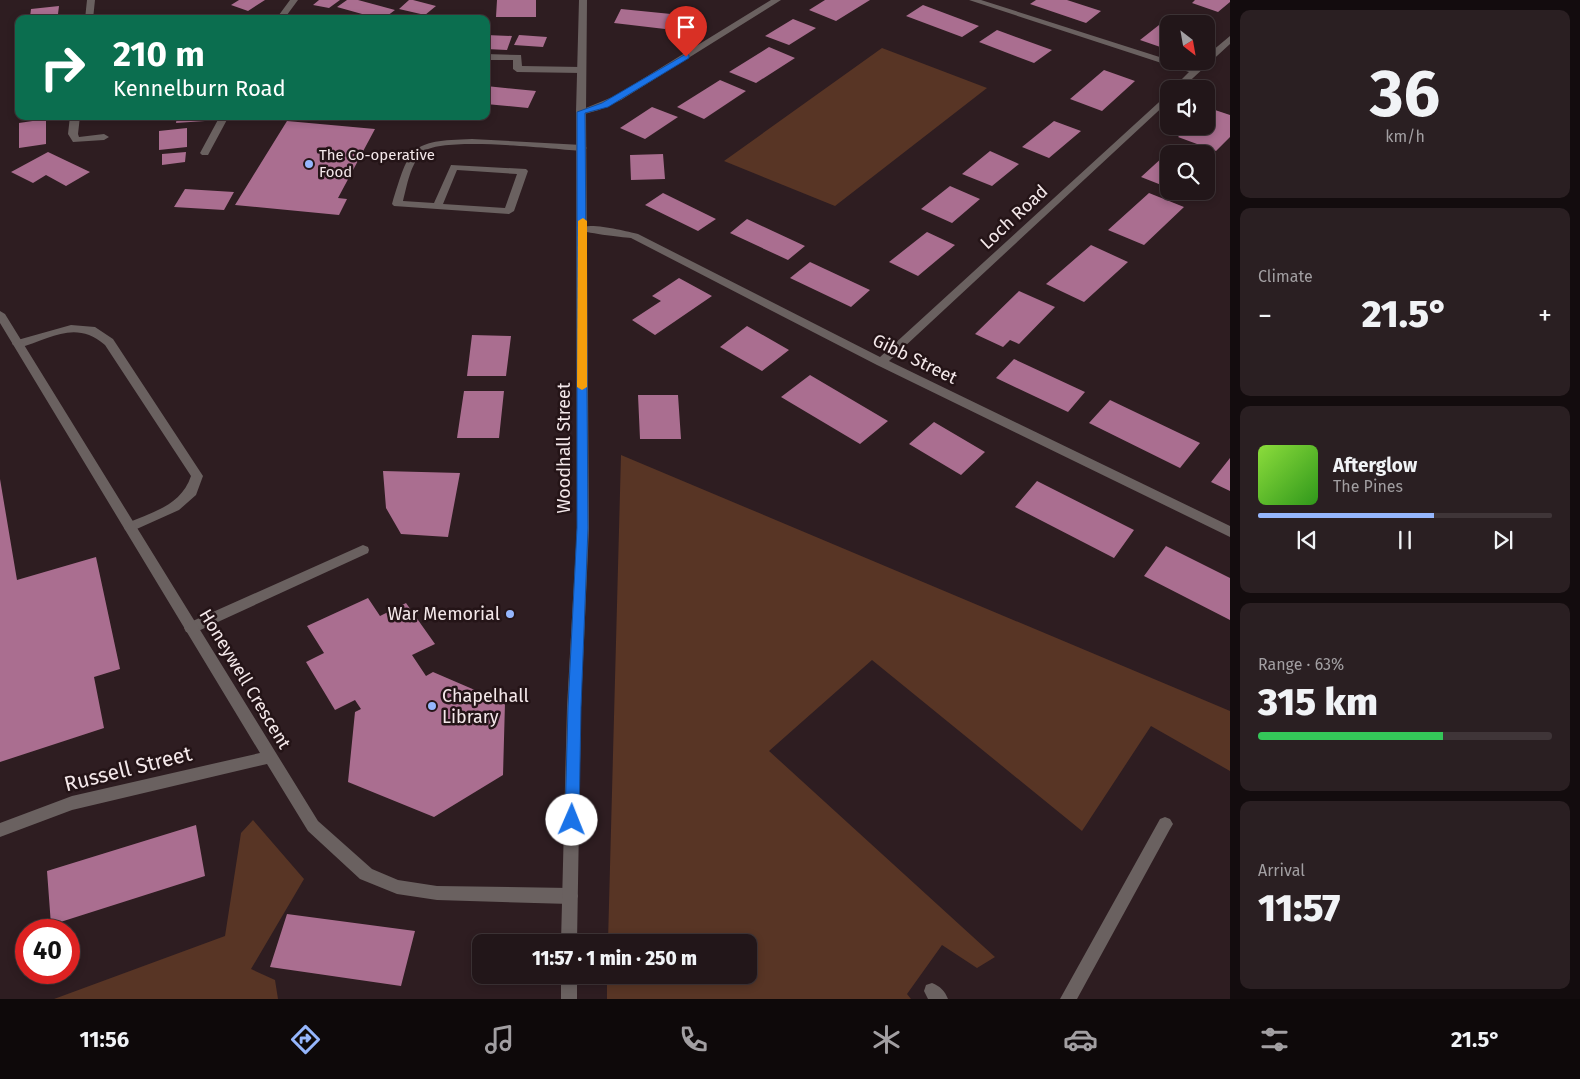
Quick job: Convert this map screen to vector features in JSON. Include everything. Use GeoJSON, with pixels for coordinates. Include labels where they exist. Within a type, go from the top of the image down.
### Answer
{"type":"FeatureCollection","features":[{"type":"Feature","properties":{"kind":"street"},"geometry":{"type":"LineString","coordinates":[[89,15],[91,0]]}},
{"type":"Feature","properties":{"kind":"street"},"geometry":{"type":"LineString","coordinates":[[283,15],[294,0]]}},
{"type":"Feature","properties":{"kind":"street","name":"Woodhall Street"},"geometry":{"type":"LineString","coordinates":[[569,934],[574,707],[582,528],[583,229],[581,70],[583,0]]}},
{"type":"Feature","properties":{"kind":"street"},"geometry":{"type":"LineString","coordinates":[[581,112],[596,108],[618,98],[777,0]]}},
{"type":"Feature","properties":{"kind":"street"},"geometry":{"type":"LineString","coordinates":[[973,0],[1195,71],[1186,80]]}},
{"type":"Feature","properties":{"kind":"street"},"geometry":{"type":"LineString","coordinates":[[1215,53],[1230,39]]}},
{"type":"Feature","properties":{"kind":"street"},"geometry":{"type":"LineString","coordinates":[[490,57],[518,57],[517,69],[581,70]]}},
{"type":"Feature","properties":{"kind":"street","name":"Loch Road"},"geometry":{"type":"LineString","coordinates":[[881,362],[1160,104]]}},
{"type":"Feature","properties":{"kind":"street"},"geometry":{"type":"LineString","coordinates":[[75,120],[73,134],[76,140],[104,137]]}},
{"type":"Feature","properties":{"kind":"street"},"geometry":{"type":"LineString","coordinates":[[205,153],[222,120]]}},
{"type":"Feature","properties":{"kind":"street"},"geometry":{"type":"LineString","coordinates":[[437,207],[454,167],[523,171],[508,211],[437,207],[397,204],[411,160],[423,147],[460,140],[582,148]]}},
{"type":"Feature","properties":{"kind":"street","name":"Gibb Street"},"geometry":{"type":"LineString","coordinates":[[583,229],[603,230],[634,236],[881,362],[1230,532]]}},
{"type":"Feature","properties":{"kind":"street","name":"Honeywell Crescent"},"geometry":{"type":"LineString","coordinates":[[0,314],[269,757],[313,826],[366,874],[397,887],[437,893],[570,896]]}},
{"type":"Feature","properties":{"kind":"street"},"geometry":{"type":"LineString","coordinates":[[18,344],[70,329],[89,329],[97,333],[109,342],[197,476],[192,492],[174,507],[130,527]]}},
{"type":"Feature","properties":{"kind":"street"},"geometry":{"type":"LineString","coordinates":[[191,628],[363,550]]}},
{"type":"Feature","properties":{"kind":"street","name":"Russell Street"},"geometry":{"type":"LineString","coordinates":[[0,830],[72,804],[269,757]]}},
{"type":"Feature","properties":{"kind":"street"},"geometry":{"type":"LineString","coordinates":[[1068,999],[1165,824]]}},
{"type":"Feature","properties":{"kind":"street"},"geometry":{"type":"LineString","coordinates":[[569,984],[569,999]]}},
{"type":"Feature","properties":{"kind":"shaded area"},"geometry":{"type":"Polygon","coordinates":[[[882,48],[987,88],[835,206],[724,161],[882,48]]]}},
{"type":"Feature","properties":{"kind":"shaded area"},"geometry":{"type":"Polygon","coordinates":[[[621,455],[1230,711],[1230,771],[1151,726],[1082,831],[872,660],[769,751],[995,957],[977,968],[942,945],[907,994],[911,999],[607,999],[607,984],[757,984],[757,934],[608,934],[621,455]]]}},
{"type":"Feature","properties":{"kind":"shaded area"},"geometry":{"type":"Polygon","coordinates":[[[253,820],[304,879],[251,969],[275,980],[278,999],[54,999],[225,936],[241,833],[253,820]]]}},
{"type":"Feature","properties":{"kind":"building"},"geometry":{"type":"Polygon","coordinates":[[[239,0],[265,0],[248,11],[231,5],[239,0]]]}},
{"type":"Feature","properties":{"kind":"building"},"geometry":{"type":"Polygon","coordinates":[[[319,0],[340,0],[329,8],[313,5],[319,0]]]}},
{"type":"Feature","properties":{"kind":"building"},"geometry":{"type":"Polygon","coordinates":[[[347,0],[358,0],[395,10],[388,15],[366,15],[337,7],[347,0]]]}},
{"type":"Feature","properties":{"kind":"building"},"geometry":{"type":"Polygon","coordinates":[[[409,0],[436,6],[425,15],[399,9],[409,0]]]}},
{"type":"Feature","properties":{"kind":"building"},"geometry":{"type":"Polygon","coordinates":[[[497,0],[536,0],[536,17],[496,17],[497,0]]]}},
{"type":"Feature","properties":{"kind":"building"},"geometry":{"type":"Polygon","coordinates":[[[825,0],[870,0],[836,21],[809,10],[825,0]]]}},
{"type":"Feature","properties":{"kind":"building"},"geometry":{"type":"Polygon","coordinates":[[[1036,0],[1067,0],[1101,11],[1086,23],[1030,4],[1036,0]]]}},
{"type":"Feature","properties":{"kind":"building"},"geometry":{"type":"Polygon","coordinates":[[[1195,0],[1230,0],[1230,2],[1218,12],[1192,3],[1195,0]]]}},
{"type":"Feature","properties":{"kind":"building"},"geometry":{"type":"Polygon","coordinates":[[[923,5],[979,26],[962,37],[906,16],[923,5]]]}},
{"type":"Feature","properties":{"kind":"building"},"geometry":{"type":"Polygon","coordinates":[[[59,6],[58,14],[49,15],[30,15],[31,9],[59,6]]]}},
{"type":"Feature","properties":{"kind":"building"},"geometry":{"type":"Polygon","coordinates":[[[621,9],[671,14],[665,29],[614,23],[621,9]]]}},
{"type":"Feature","properties":{"kind":"building"},"geometry":{"type":"Polygon","coordinates":[[[793,19],[816,28],[789,45],[765,36],[793,19]]]}},
{"type":"Feature","properties":{"kind":"building"},"geometry":{"type":"Polygon","coordinates":[[[1160,24],[1160,47],[1140,40],[1160,24]]]}},
{"type":"Feature","properties":{"kind":"building"},"geometry":{"type":"Polygon","coordinates":[[[997,30],[1052,50],[1034,63],[979,42],[997,30]]]}},
{"type":"Feature","properties":{"kind":"building"},"geometry":{"type":"Polygon","coordinates":[[[490,35],[512,36],[507,50],[490,49],[490,35]]]}},
{"type":"Feature","properties":{"kind":"building"},"geometry":{"type":"Polygon","coordinates":[[[519,35],[547,37],[543,47],[514,45],[519,35]]]}},
{"type":"Feature","properties":{"kind":"building"},"geometry":{"type":"Polygon","coordinates":[[[769,47],[795,58],[756,83],[729,72],[769,47]]]}},
{"type":"Feature","properties":{"kind":"building"},"geometry":{"type":"Polygon","coordinates":[[[1104,70],[1135,81],[1102,111],[1070,99],[1104,70]]]}},
{"type":"Feature","properties":{"kind":"building"},"geometry":{"type":"Polygon","coordinates":[[[720,80],[746,91],[704,119],[677,107],[720,80]]]}},
{"type":"Feature","properties":{"kind":"building"},"geometry":{"type":"Polygon","coordinates":[[[490,86],[536,91],[528,108],[490,104],[490,86]]]}},
{"type":"Feature","properties":{"kind":"building"},"geometry":{"type":"Polygon","coordinates":[[[652,107],[678,117],[645,139],[620,128],[652,107]]]}},
{"type":"Feature","properties":{"kind":"building"},"geometry":{"type":"Polygon","coordinates":[[[1215,110],[1230,115],[1230,137],[1216,151],[1215,145],[1200,145],[1178,137],[1180,135],[1215,135],[1215,110]]]}},
{"type":"Feature","properties":{"kind":"building"},"geometry":{"type":"Polygon","coordinates":[[[46,120],[46,144],[19,148],[19,123],[46,120]]]}},
{"type":"Feature","properties":{"kind":"building"},"geometry":{"type":"Polygon","coordinates":[[[176,120],[205,120],[205,121],[176,123],[176,120]]]}},
{"type":"Feature","properties":{"kind":"building","name":"The Co-operative Food"},"geometry":{"type":"Polygon","coordinates":[[[287,121],[375,129],[338,198],[347,199],[339,215],[235,205],[287,121]]]}},
{"type":"Feature","properties":{"kind":"building"},"geometry":{"type":"Polygon","coordinates":[[[1054,121],[1081,131],[1049,158],[1022,147],[1054,121]]]}},
{"type":"Feature","properties":{"kind":"building"},"geometry":{"type":"Polygon","coordinates":[[[187,128],[187,147],[159,150],[159,131],[187,128]]]}},
{"type":"Feature","properties":{"kind":"building"},"geometry":{"type":"Polygon","coordinates":[[[990,151],[1019,164],[992,186],[962,174],[990,151]]]}},
{"type":"Feature","properties":{"kind":"building"},"geometry":{"type":"Polygon","coordinates":[[[48,152],[90,172],[66,186],[46,175],[33,183],[11,172],[48,152]]]}},
{"type":"Feature","properties":{"kind":"building"},"geometry":{"type":"Polygon","coordinates":[[[186,152],[185,162],[162,165],[162,154],[186,152]]]}},
{"type":"Feature","properties":{"kind":"building"},"geometry":{"type":"Polygon","coordinates":[[[663,154],[665,179],[631,180],[630,155],[663,154]]]}},
{"type":"Feature","properties":{"kind":"building"},"geometry":{"type":"Polygon","coordinates":[[[1160,160],[1160,184],[1141,177],[1160,160]]]}},
{"type":"Feature","properties":{"kind":"building"},"geometry":{"type":"Polygon","coordinates":[[[950,186],[980,199],[952,223],[921,209],[950,186]]]}},
{"type":"Feature","properties":{"kind":"building"},"geometry":{"type":"Polygon","coordinates":[[[185,189],[234,192],[224,210],[174,207],[185,189]]]}},
{"type":"Feature","properties":{"kind":"building"},"geometry":{"type":"Polygon","coordinates":[[[663,193],[716,219],[698,231],[645,205],[663,193]]]}},
{"type":"Feature","properties":{"kind":"building"},"geometry":{"type":"Polygon","coordinates":[[[1149,193],[1160,197],[1160,200],[1166,200],[1184,207],[1144,245],[1108,230],[1149,193]]]}},
{"type":"Feature","properties":{"kind":"building"},"geometry":{"type":"Polygon","coordinates":[[[747,219],[805,246],[788,260],[730,233],[747,219]]]}},
{"type":"Feature","properties":{"kind":"building"},"geometry":{"type":"Polygon","coordinates":[[[927,232],[955,245],[918,276],[889,262],[927,232]]]}},
{"type":"Feature","properties":{"kind":"building"},"geometry":{"type":"Polygon","coordinates":[[[1091,245],[1128,262],[1084,302],[1046,284],[1091,245]]]}},
{"type":"Feature","properties":{"kind":"building"},"geometry":{"type":"Polygon","coordinates":[[[810,262],[870,290],[851,307],[790,278],[810,262]]]}},
{"type":"Feature","properties":{"kind":"building"},"geometry":{"type":"Polygon","coordinates":[[[679,278],[712,296],[655,335],[632,320],[661,301],[652,296],[679,278]]]}},
{"type":"Feature","properties":{"kind":"building"},"geometry":{"type":"Polygon","coordinates":[[[1019,291],[1055,307],[1019,344],[1010,340],[1003,347],[975,334],[1019,291]]]}},
{"type":"Feature","properties":{"kind":"building"},"geometry":{"type":"Polygon","coordinates":[[[747,326],[789,350],[762,371],[720,347],[747,326]]]}},
{"type":"Feature","properties":{"kind":"building"},"geometry":{"type":"Polygon","coordinates":[[[472,335],[511,336],[506,376],[467,376],[472,335]]]}},
{"type":"Feature","properties":{"kind":"building"},"geometry":{"type":"Polygon","coordinates":[[[1014,359],[1085,392],[1068,412],[996,378],[1014,359]]]}},
{"type":"Feature","properties":{"kind":"building"},"geometry":{"type":"Polygon","coordinates":[[[810,375],[888,421],[860,444],[781,397],[810,375]]]}},
{"type":"Feature","properties":{"kind":"building"},"geometry":{"type":"Polygon","coordinates":[[[464,391],[504,391],[499,438],[457,438],[464,391]]]}},
{"type":"Feature","properties":{"kind":"building"},"geometry":{"type":"Polygon","coordinates":[[[638,395],[678,395],[681,439],[640,439],[638,395]]]}},
{"type":"Feature","properties":{"kind":"building"},"geometry":{"type":"Polygon","coordinates":[[[1110,400],[1200,443],[1180,468],[1089,423],[1110,400]]]}},
{"type":"Feature","properties":{"kind":"building"},"geometry":{"type":"Polygon","coordinates":[[[934,422],[985,452],[961,475],[909,444],[934,422]]]}},
{"type":"Feature","properties":{"kind":"building"},"geometry":{"type":"Polygon","coordinates":[[[1230,458],[1230,491],[1211,482],[1230,458]]]}},
{"type":"Feature","properties":{"kind":"building"},"geometry":{"type":"Polygon","coordinates":[[[383,471],[460,473],[448,537],[401,534],[386,508],[383,471]]]}},
{"type":"Feature","properties":{"kind":"building"},"geometry":{"type":"Polygon","coordinates":[[[0,479],[17,580],[96,557],[120,669],[94,677],[104,728],[0,762],[0,479]]]}},
{"type":"Feature","properties":{"kind":"building"},"geometry":{"type":"Polygon","coordinates":[[[1037,481],[1134,530],[1114,558],[1015,507],[1037,481]]]}},
{"type":"Feature","properties":{"kind":"building"},"geometry":{"type":"Polygon","coordinates":[[[1166,546],[1230,578],[1230,620],[1144,576],[1166,546]]]}},
{"type":"Feature","properties":{"kind":"building","name":"Chapelhall Library"},"geometry":{"type":"Polygon","coordinates":[[[368,598],[380,616],[406,603],[435,644],[412,655],[426,676],[433,672],[505,703],[503,775],[434,817],[348,782],[355,712],[361,709],[355,700],[335,710],[306,662],[324,653],[307,626],[368,598]]]}},
{"type":"Feature","properties":{"kind":"building"},"geometry":{"type":"Polygon","coordinates":[[[196,825],[205,876],[70,919],[51,919],[47,871],[196,825]]]}},
{"type":"Feature","properties":{"kind":"building"},"geometry":{"type":"Polygon","coordinates":[[[287,914],[415,931],[401,986],[270,967],[287,914]]]}},
{"type":"Feature","properties":{"kind":"slow traffic"},"geometry":{"type":"LineString","coordinates":[[582,387],[583,221]]}},
{"type":"Feature","properties":{"kind":"place","name":"The Co-operative Food"},"geometry":{"type":"Point","coordinates":[309,164]}},
{"type":"Feature","properties":{"kind":"place","name":"War Memorial"},"geometry":{"type":"Point","coordinates":[510,614]}},
{"type":"Feature","properties":{"kind":"place","name":"Chapelhall Library"},"geometry":{"type":"Point","coordinates":[432,706]}},
{"type":"Feature","properties":{"kind":"route"},"geometry":{"type":"LineString","coordinates":[[572,820],[574,707],[582,528],[583,229],[581,112],[605,105],[686,57]]}}]}
